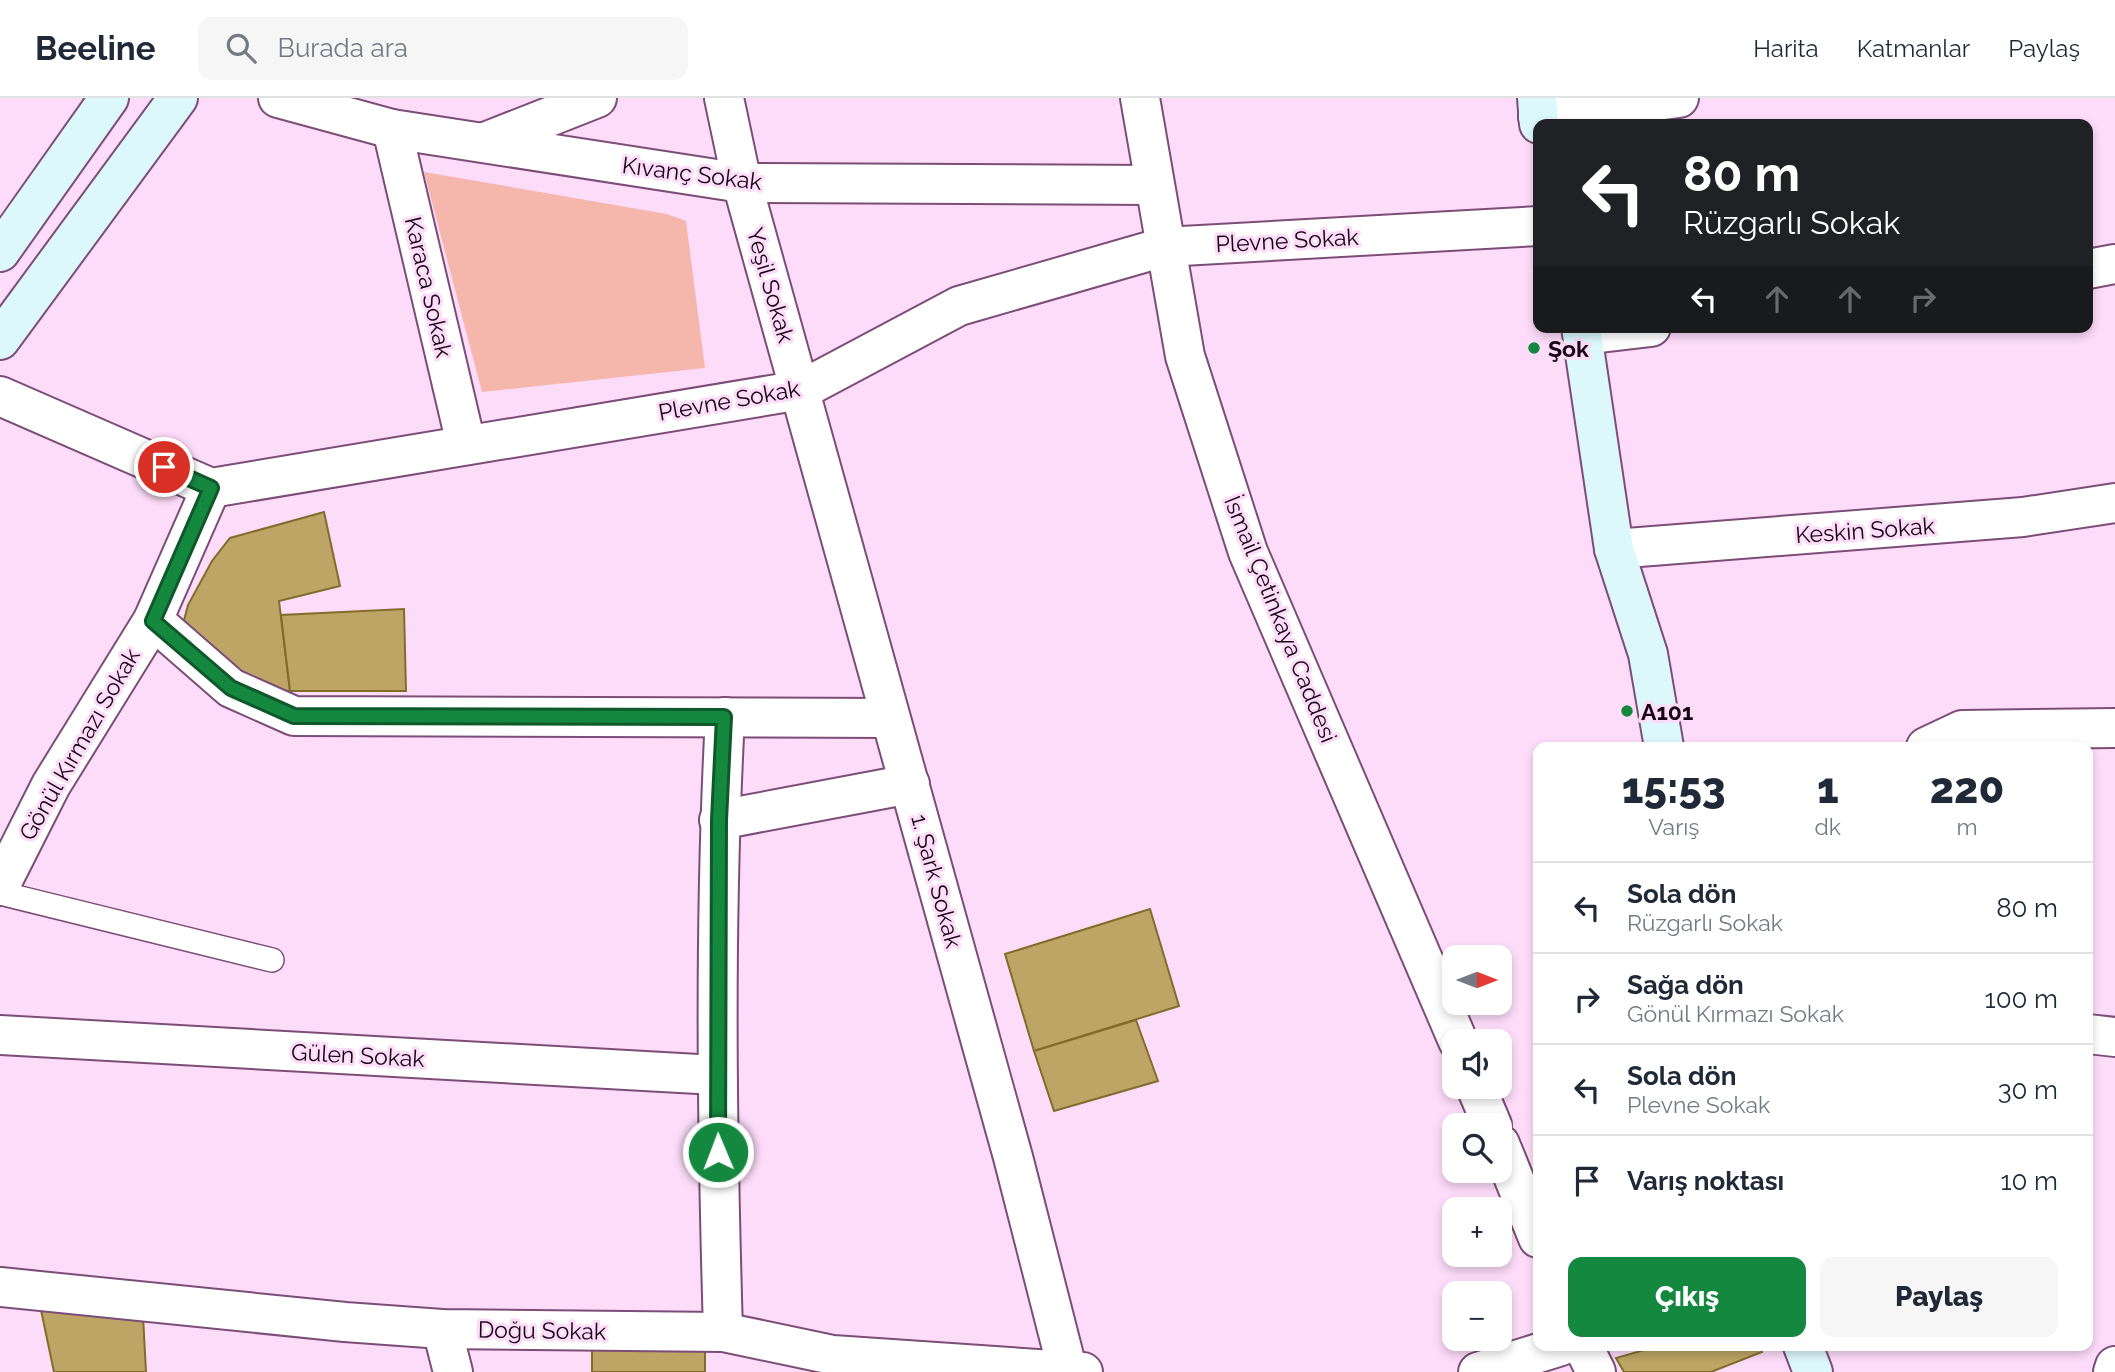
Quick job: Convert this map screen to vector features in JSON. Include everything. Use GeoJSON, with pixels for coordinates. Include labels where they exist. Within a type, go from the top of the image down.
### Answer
{"type":"FeatureCollection","features":[{"type":"Feature","properties":{"kind":"main road"},"geometry":{"type":"LineString","coordinates":[[0,253],[108,98]]}},
{"type":"Feature","properties":{"kind":"main road"},"geometry":{"type":"LineString","coordinates":[[0,340],[178,98]]}},
{"type":"Feature","properties":{"kind":"main road"},"geometry":{"type":"LineString","coordinates":[[1582,333],[1614,549],[1648,654],[1663,742]]}},
{"type":"Feature","properties":{"kind":"main road"},"geometry":{"type":"LineString","coordinates":[[1805,1351],[1813,1372]]}},
{"type":"Feature","properties":{"kind":"street","name":"Kıvanç Sokak"},"geometry":{"type":"LineString","coordinates":[[278,98],[392,129],[742,183],[1154,185]]}},
{"type":"Feature","properties":{"kind":"street"},"geometry":{"type":"LineString","coordinates":[[482,143],[597,98]]}},
{"type":"Feature","properties":{"kind":"street","name":"Yeşil Sokak"},"geometry":{"type":"LineString","coordinates":[[724,98],[742,183],[801,390]]}},
{"type":"Feature","properties":{"kind":"street","name":"İsmail Çetinkaya Caddesi"},"geometry":{"type":"LineString","coordinates":[[1140,98],[1185,356],[1248,552],[1453,1029]]}},
{"type":"Feature","properties":{"kind":"street"},"geometry":{"type":"LineString","coordinates":[[1538,113],[1679,98]]}},
{"type":"Feature","properties":{"kind":"street","name":"Karaca Sokak"},"geometry":{"type":"LineString","coordinates":[[392,129],[466,444]]}},
{"type":"Feature","properties":{"kind":"street","name":"Plevne Sokak"},"geometry":{"type":"LineString","coordinates":[[211,488],[801,390],[959,306],[1164,247],[1533,226]]}},
{"type":"Feature","properties":{"kind":"street"},"geometry":{"type":"LineString","coordinates":[[2093,267],[2115,264]]}},
{"type":"Feature","properties":{"kind":"street","name":"1. Şark Sokak"},"geometry":{"type":"LineString","coordinates":[[801,390],[1013,1157],[1068,1372]]}},
{"type":"Feature","properties":{"kind":"street"},"geometry":{"type":"LineString","coordinates":[[0,396],[211,488]]}},
{"type":"Feature","properties":{"kind":"street","name":"Gönül Kırmazı Sokak"},"geometry":{"type":"LineString","coordinates":[[3,873],[51,785],[153,621],[211,488]]}},
{"type":"Feature","properties":{"kind":"street","name":"Keskin Sokak"},"geometry":{"type":"LineString","coordinates":[[1614,549],[2023,517],[2115,503]]}},
{"type":"Feature","properties":{"kind":"street"},"geometry":{"type":"LineString","coordinates":[[153,621],[231,688],[294,716],[890,718]]}},
{"type":"Feature","properties":{"kind":"street"},"geometry":{"type":"LineString","coordinates":[[723,1332],[716,1075],[719,820],[724,717]]}},
{"type":"Feature","properties":{"kind":"street"},"geometry":{"type":"LineString","coordinates":[[1937,742],[1962,730],[2070,739],[2115,728]]}},
{"type":"Feature","properties":{"kind":"street"},"geometry":{"type":"LineString","coordinates":[[719,820],[910,784]]}},
{"type":"Feature","properties":{"kind":"street","name":"Gülen Sokak"},"geometry":{"type":"LineString","coordinates":[[0,1035],[716,1075]]}},
{"type":"Feature","properties":{"kind":"street"},"geometry":{"type":"LineString","coordinates":[[2093,1035],[2115,1037]]}},
{"type":"Feature","properties":{"kind":"street"},"geometry":{"type":"LineString","coordinates":[[1512,1174],[1533,1226]]}},
{"type":"Feature","properties":{"kind":"street","name":"Doğu Sokak"},"geometry":{"type":"LineString","coordinates":[[0,1287],[345,1322],[442,1329],[723,1332],[832,1364],[1083,1372]]}},
{"type":"Feature","properties":{"kind":"street"},"geometry":{"type":"LineString","coordinates":[[442,1329],[453,1372]]}},
{"type":"Feature","properties":{"kind":"street"},"geometry":{"type":"LineString","coordinates":[[1478,1372],[1545,1351]]}},
{"type":"Feature","properties":{"kind":"street"},"geometry":{"type":"LineString","coordinates":[[1586,1351],[1596,1372]]}},
{"type":"Feature","properties":{"kind":"street"},"geometry":{"type":"LineString","coordinates":[[2113,1372],[2115,1366]]}},
{"type":"Feature","properties":{"kind":"lane"},"geometry":{"type":"LineString","coordinates":[[3,873],[272,960]]}},
{"type":"Feature","properties":{"kind":"shaded area"},"geometry":{"type":"Polygon","coordinates":[[[424,172],[667,214],[686,221],[705,368],[482,392],[424,172]]]}},
{"type":"Feature","properties":{"kind":"building"},"geometry":{"type":"Polygon","coordinates":[[[324,512],[340,586],[279,601],[290,691],[257,689],[182,628],[188,605],[212,561],[230,538],[324,512]]]}},
{"type":"Feature","properties":{"kind":"building"},"geometry":{"type":"Polygon","coordinates":[[[404,609],[406,691],[290,691],[281,615],[404,609]]]}},
{"type":"Feature","properties":{"kind":"building"},"geometry":{"type":"Polygon","coordinates":[[[1150,909],[1179,1006],[1034,1051],[1005,954],[1150,909]]]}},
{"type":"Feature","properties":{"kind":"building"},"geometry":{"type":"Polygon","coordinates":[[[1136,1020],[1158,1081],[1054,1111],[1034,1051],[1136,1020]]]}},
{"type":"Feature","properties":{"kind":"building"},"geometry":{"type":"Polygon","coordinates":[[[41,1310],[143,1316],[146,1372],[54,1372],[41,1310]]]}},
{"type":"Feature","properties":{"kind":"building"},"geometry":{"type":"Polygon","coordinates":[[[592,1350],[705,1350],[705,1372],[592,1372],[592,1350]]]}},
{"type":"Feature","properties":{"kind":"building"},"geometry":{"type":"Polygon","coordinates":[[[1640,1351],[1762,1352],[1711,1372],[1624,1372],[1616,1358],[1640,1351]]]}},
{"type":"Feature","properties":{"kind":"place","name":"Şok"},"geometry":{"type":"Point","coordinates":[1534,348]}},
{"type":"Feature","properties":{"kind":"place","name":"A101"},"geometry":{"type":"Point","coordinates":[1627,711]}},
{"type":"Feature","properties":{"kind":"route"},"geometry":{"type":"LineString","coordinates":[[164,467],[211,488],[153,621],[231,688],[294,716],[724,717],[719,820],[716,1075],[718,1152]]}}]}
